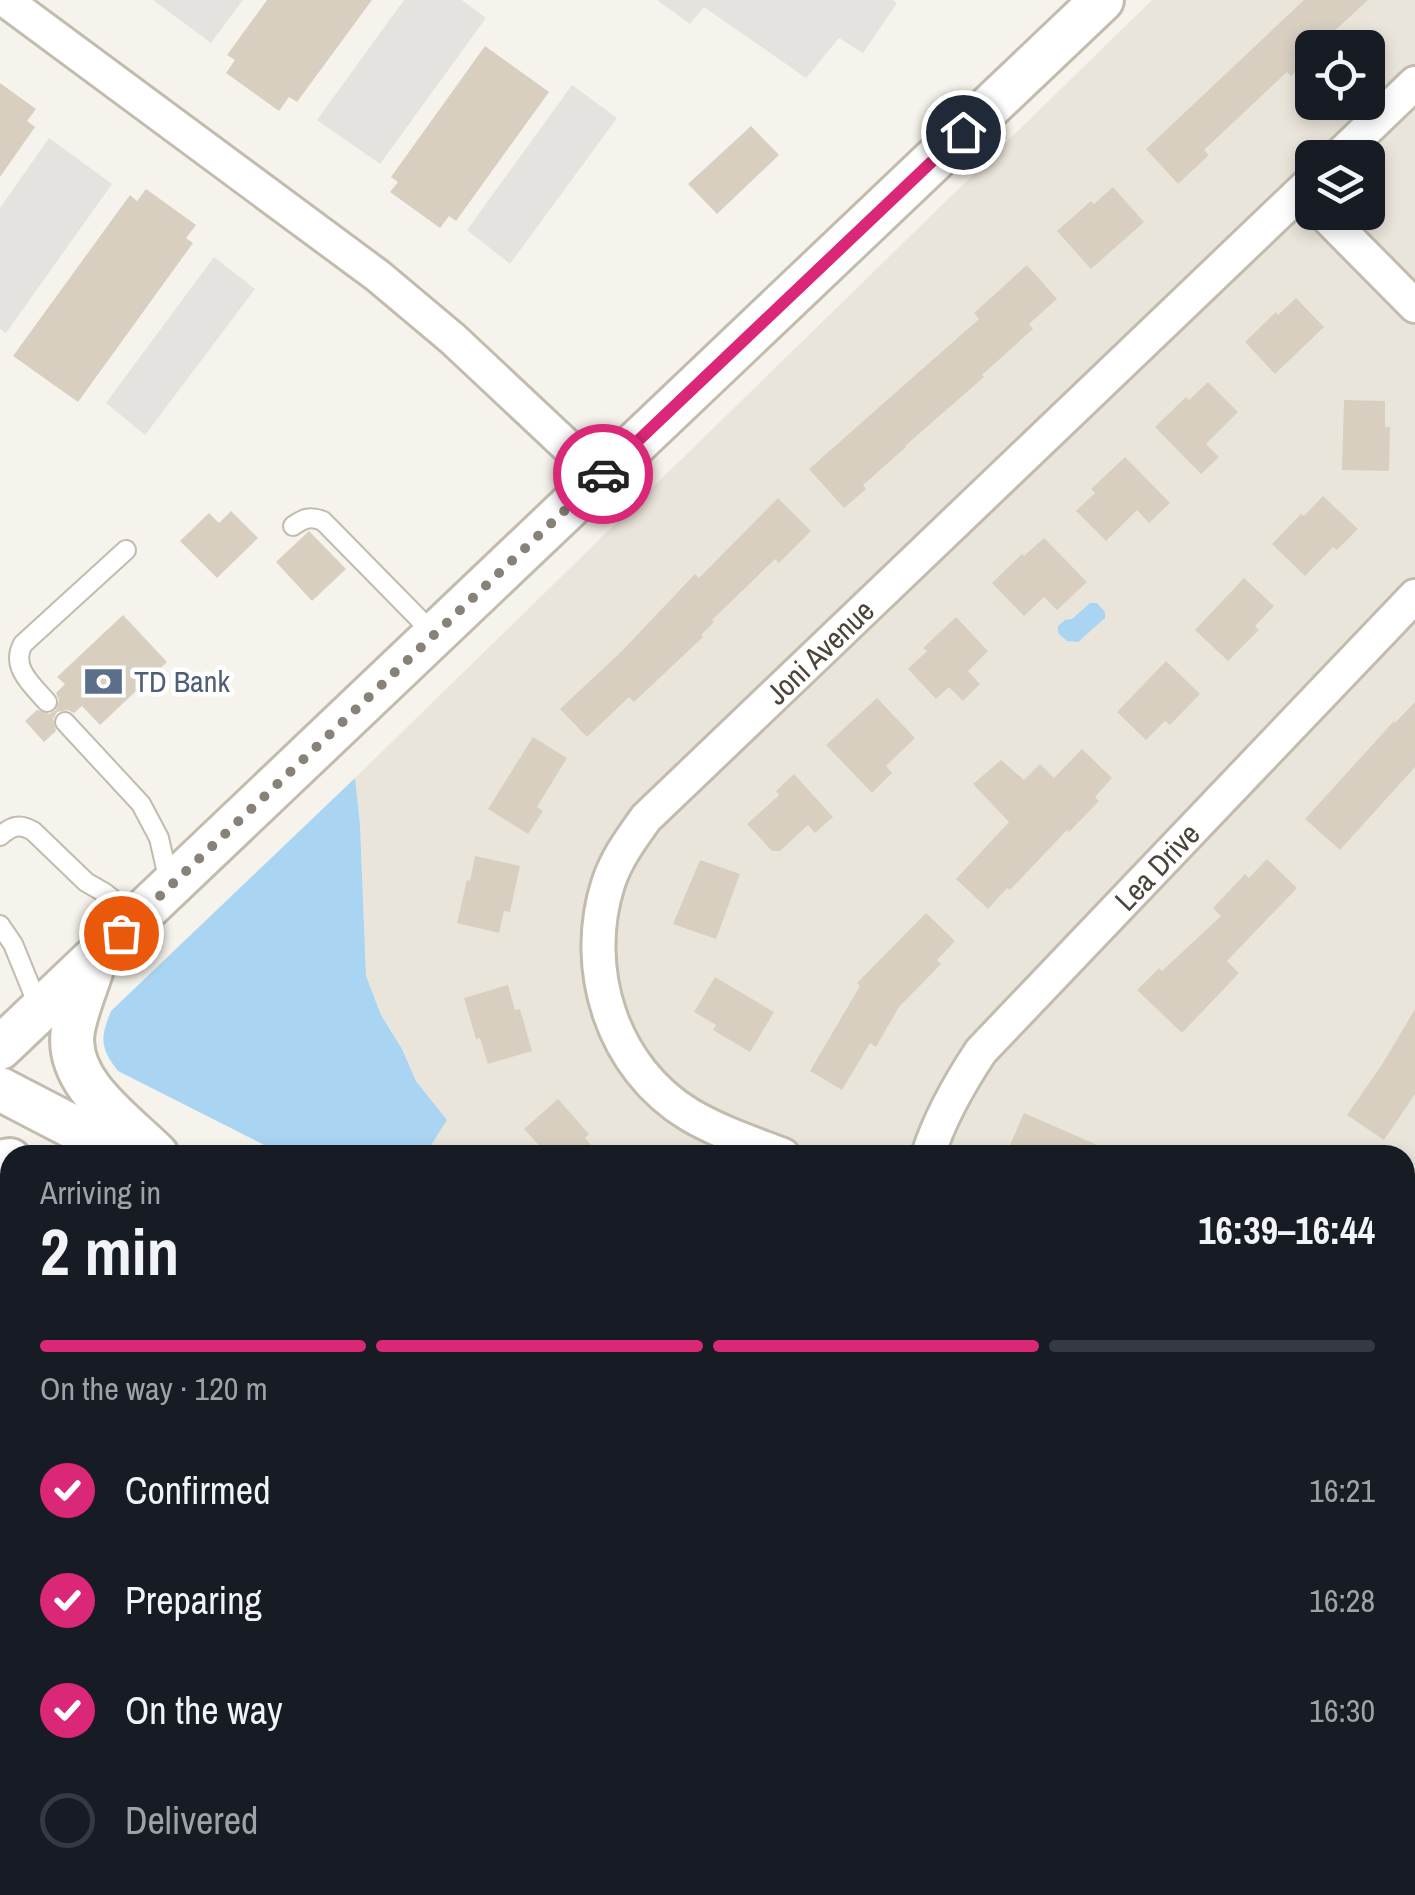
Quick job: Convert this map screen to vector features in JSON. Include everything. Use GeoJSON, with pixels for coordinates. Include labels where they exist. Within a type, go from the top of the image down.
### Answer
{"type":"FeatureCollection","features":[{"type":"Feature","properties":{"kind":"street"},"geometry":{"type":"LineString","coordinates":[[5,0],[378,276],[453,339],[600,477]]}},
{"type":"Feature","properties":{"kind":"street"},"geometry":{"type":"LineString","coordinates":[[0,1048],[1102,0]]}},
{"type":"Feature","properties":{"kind":"street"},"geometry":{"type":"LineString","coordinates":[[1356,140],[1415,84]]}},
{"type":"Feature","properties":{"kind":"street","name":"Joni Avenue"},"geometry":{"type":"LineString","coordinates":[[758,1145],[688,1114],[632,1059],[615,1029],[602,994],[597,956],[599,919],[608,882],[624,848],[646,818],[1295,213]]}},
{"type":"Feature","properties":{"kind":"street"},"geometry":{"type":"LineString","coordinates":[[1343,230],[1415,306]]}},
{"type":"Feature","properties":{"kind":"street","name":"Lea Drive"},"geometry":{"type":"LineString","coordinates":[[931,1145],[956,1088],[981,1051],[1415,596]]}},
{"type":"Feature","properties":{"kind":"street"},"geometry":{"type":"LineString","coordinates":[[96,956],[73,1031],[74,1062],[88,1087],[147,1145]]}},
{"type":"Feature","properties":{"kind":"street"},"geometry":{"type":"LineString","coordinates":[[0,1089],[108,1145]]}},
{"type":"Feature","properties":{"kind":"lane"},"geometry":{"type":"LineString","coordinates":[[293,526],[313,517],[323,520],[434,634]]}},
{"type":"Feature","properties":{"kind":"lane"},"geometry":{"type":"LineString","coordinates":[[46,702],[23,674],[18,653],[23,644],[126,550]]}},
{"type":"Feature","properties":{"kind":"lane"},"geometry":{"type":"LineString","coordinates":[[65,722],[142,804],[160,838],[170,886]]}},
{"type":"Feature","properties":{"kind":"lane"},"geometry":{"type":"LineString","coordinates":[[0,836],[11,826],[34,831],[86,882],[136,918]]}},
{"type":"Feature","properties":{"kind":"lane"},"geometry":{"type":"LineString","coordinates":[[0,924],[13,944],[40,1010]]}},
{"type":"Feature","properties":{"kind":"shaded area"},"geometry":{"type":"Polygon","coordinates":[[[153,0],[243,0],[211,43],[153,0]]]}},
{"type":"Feature","properties":{"kind":"shaded area"},"geometry":{"type":"Polygon","coordinates":[[[404,0],[462,0],[486,18],[380,164],[317,120],[404,0]]]}},
{"type":"Feature","properties":{"kind":"shaded area"},"geometry":{"type":"Polygon","coordinates":[[[657,0],[897,3],[863,53],[839,38],[806,78],[704,7],[690,24],[657,0]]]}},
{"type":"Feature","properties":{"kind":"shaded area"},"geometry":{"type":"Polygon","coordinates":[[[1152,0],[1415,0],[1415,1145],[431,1145],[447,1120],[416,1081],[381,1015],[366,976],[355,778],[1152,0]]]}},
{"type":"Feature","properties":{"kind":"shaded area"},"geometry":{"type":"Polygon","coordinates":[[[572,85],[617,118],[510,264],[467,230],[572,85]]]}},
{"type":"Feature","properties":{"kind":"shaded area"},"geometry":{"type":"Polygon","coordinates":[[[49,138],[112,184],[6,333],[0,329],[0,208],[49,138]]]}},
{"type":"Feature","properties":{"kind":"shaded area"},"geometry":{"type":"Polygon","coordinates":[[[214,257],[255,289],[145,435],[106,403],[214,257]]]}},
{"type":"Feature","properties":{"kind":"water"},"geometry":{"type":"Polygon","coordinates":[[[1090,603],[1097,603],[1105,618],[1078,642],[1067,641],[1058,633],[1058,626],[1090,603]]]}},
{"type":"Feature","properties":{"kind":"water"},"geometry":{"type":"Polygon","coordinates":[[[355,778],[366,976],[381,1015],[416,1081],[447,1120],[431,1145],[264,1145],[118,1071],[104,1042],[111,1011],[355,778]]]}},
{"type":"Feature","properties":{"kind":"building"},"geometry":{"type":"Polygon","coordinates":[[[267,0],[372,0],[297,102],[289,97],[279,111],[226,73],[235,60],[227,55],[267,0]]]}},
{"type":"Feature","properties":{"kind":"building"},"geometry":{"type":"Polygon","coordinates":[[[1304,0],[1368,0],[1336,30],[1295,30],[1295,72],[1291,76],[1287,72],[1204,150],[1209,155],[1178,184],[1146,149],[1304,0]]]}},
{"type":"Feature","properties":{"kind":"building"},"geometry":{"type":"Polygon","coordinates":[[[485,46],[549,92],[456,221],[449,216],[440,228],[390,192],[398,182],[391,177],[485,46]]]}},
{"type":"Feature","properties":{"kind":"building"},"geometry":{"type":"Polygon","coordinates":[[[0,83],[36,109],[27,121],[35,127],[0,177],[0,83]]]}},
{"type":"Feature","properties":{"kind":"building"},"geometry":{"type":"Polygon","coordinates":[[[751,126],[779,155],[717,214],[688,184],[751,126]]]}},
{"type":"Feature","properties":{"kind":"building"},"geometry":{"type":"Polygon","coordinates":[[[1113,187],[1144,222],[1091,269],[1057,231],[1113,187]]]}},
{"type":"Feature","properties":{"kind":"building"},"geometry":{"type":"Polygon","coordinates":[[[146,189],[196,225],[186,238],[193,243],[78,402],[13,356],[130,195],[137,201],[146,189]]]}},
{"type":"Feature","properties":{"kind":"building"},"geometry":{"type":"Polygon","coordinates":[[[1027,265],[1057,299],[1029,324],[1033,329],[863,485],[866,489],[844,508],[809,469],[979,319],[974,313],[1027,265]]]}},
{"type":"Feature","properties":{"kind":"building"},"geometry":{"type":"Polygon","coordinates":[[[1296,298],[1324,327],[1275,374],[1245,342],[1296,298]]]}},
{"type":"Feature","properties":{"kind":"building"},"geometry":{"type":"Polygon","coordinates":[[[1208,382],[1238,412],[1206,444],[1219,457],[1201,474],[1155,427],[1208,382]]]}},
{"type":"Feature","properties":{"kind":"building"},"geometry":{"type":"Polygon","coordinates":[[[1344,400],[1385,401],[1385,427],[1390,427],[1389,471],[1342,470],[1344,400]]]}},
{"type":"Feature","properties":{"kind":"building"},"geometry":{"type":"Polygon","coordinates":[[[1125,457],[1170,503],[1149,523],[1137,510],[1106,541],[1076,511],[1095,493],[1091,489],[1125,457]]]}},
{"type":"Feature","properties":{"kind":"building"},"geometry":{"type":"Polygon","coordinates":[[[1323,496],[1358,529],[1337,550],[1333,547],[1305,576],[1272,544],[1323,496]]]}},
{"type":"Feature","properties":{"kind":"building"},"geometry":{"type":"Polygon","coordinates":[[[778,498],[811,531],[779,563],[775,559],[712,620],[703,637],[634,702],[629,697],[587,737],[560,709],[695,574],[699,578],[778,498]]]}},
{"type":"Feature","properties":{"kind":"building"},"geometry":{"type":"Polygon","coordinates":[[[231,511],[258,538],[217,578],[180,541],[209,513],[219,523],[231,511]]]}},
{"type":"Feature","properties":{"kind":"building"},"geometry":{"type":"Polygon","coordinates":[[[309,531],[346,569],[312,601],[276,562],[309,531]]]}},
{"type":"Feature","properties":{"kind":"building"},"geometry":{"type":"Polygon","coordinates":[[[1044,538],[1087,582],[1057,610],[1044,597],[1024,616],[992,583],[1044,538]]]}},
{"type":"Feature","properties":{"kind":"building"},"geometry":{"type":"Polygon","coordinates":[[[1244,578],[1274,606],[1255,626],[1259,630],[1228,661],[1195,630],[1244,578]]]}},
{"type":"Feature","properties":{"kind":"building","name":"TD Bank"},"geometry":{"type":"Polygon","coordinates":[[[123,615],[167,662],[100,725],[82,706],[74,713],[57,712],[53,719],[56,731],[44,742],[25,721],[37,710],[49,714],[56,710],[56,693],[65,684],[57,677],[123,615]]]}},
{"type":"Feature","properties":{"kind":"building"},"geometry":{"type":"Polygon","coordinates":[[[956,617],[988,651],[968,671],[980,684],[963,701],[949,687],[936,699],[908,669],[927,651],[923,648],[956,617]]]}},
{"type":"Feature","properties":{"kind":"building"},"geometry":{"type":"Polygon","coordinates":[[[1166,661],[1200,694],[1170,725],[1165,721],[1146,740],[1117,712],[1166,661]]]}},
{"type":"Feature","properties":{"kind":"building"},"geometry":{"type":"Polygon","coordinates":[[[877,698],[915,738],[886,766],[892,773],[872,793],[826,745],[877,698]]]}},
{"type":"Feature","properties":{"kind":"building"},"geometry":{"type":"Polygon","coordinates":[[[1415,702],[1415,767],[1340,850],[1305,819],[1415,702]]]}},
{"type":"Feature","properties":{"kind":"building"},"geometry":{"type":"Polygon","coordinates":[[[533,737],[567,758],[537,807],[543,811],[528,834],[488,809],[533,737]]]}},
{"type":"Feature","properties":{"kind":"building"},"geometry":{"type":"Polygon","coordinates":[[[1082,749],[1112,778],[1095,797],[1099,801],[988,909],[956,879],[1009,822],[973,784],[1001,760],[1024,780],[1040,764],[1054,778],[1082,749]]]}},
{"type":"Feature","properties":{"kind":"building"},"geometry":{"type":"Polygon","coordinates":[[[794,774],[833,817],[815,833],[808,825],[780,851],[772,851],[747,824],[779,795],[776,791],[794,774]]]}},
{"type":"Feature","properties":{"kind":"building"},"geometry":{"type":"Polygon","coordinates":[[[475,856],[520,866],[510,912],[504,911],[499,933],[457,923],[475,856]]]}},
{"type":"Feature","properties":{"kind":"building"},"geometry":{"type":"Polygon","coordinates":[[[1267,859],[1297,888],[1227,961],[1239,973],[1182,1033],[1137,990],[1221,916],[1213,908],[1245,874],[1249,878],[1267,859]]]}},
{"type":"Feature","properties":{"kind":"building"},"geometry":{"type":"Polygon","coordinates":[[[700,860],[740,874],[716,939],[673,924],[700,860]]]}},
{"type":"Feature","properties":{"kind":"building"},"geometry":{"type":"Polygon","coordinates":[[[926,913],[955,941],[937,960],[941,964],[899,1007],[876,1047],[870,1043],[842,1090],[810,1071],[860,986],[857,983],[926,913]]]}},
{"type":"Feature","properties":{"kind":"building"},"geometry":{"type":"Polygon","coordinates":[[[715,977],[774,1012],[750,1052],[713,1030],[716,1025],[694,1012],[715,977]]]}},
{"type":"Feature","properties":{"kind":"building"},"geometry":{"type":"Polygon","coordinates":[[[508,985],[515,1010],[520,1009],[532,1051],[488,1064],[464,998],[508,985]]]}},
{"type":"Feature","properties":{"kind":"building"},"geometry":{"type":"Polygon","coordinates":[[[1415,1009],[1415,1094],[1384,1140],[1347,1115],[1415,1009]]]}},
{"type":"Feature","properties":{"kind":"building"},"geometry":{"type":"Polygon","coordinates":[[[558,1099],[589,1134],[585,1138],[591,1145],[539,1145],[524,1129],[558,1099]]]}},
{"type":"Feature","properties":{"kind":"building"},"geometry":{"type":"Polygon","coordinates":[[[1024,1113],[1097,1145],[1010,1145],[1024,1113]]]}},
{"type":"Feature","properties":{"kind":"way so far"},"geometry":{"type":"LineString","coordinates":[[121,933],[603,474]]}},
{"type":"Feature","properties":{"kind":"place","name":"TD Bank"},"geometry":{"type":"Point","coordinates":[104,681]}},
{"type":"Feature","properties":{"kind":"route"},"geometry":{"type":"LineString","coordinates":[[603,474],[963,132]]}}]}
